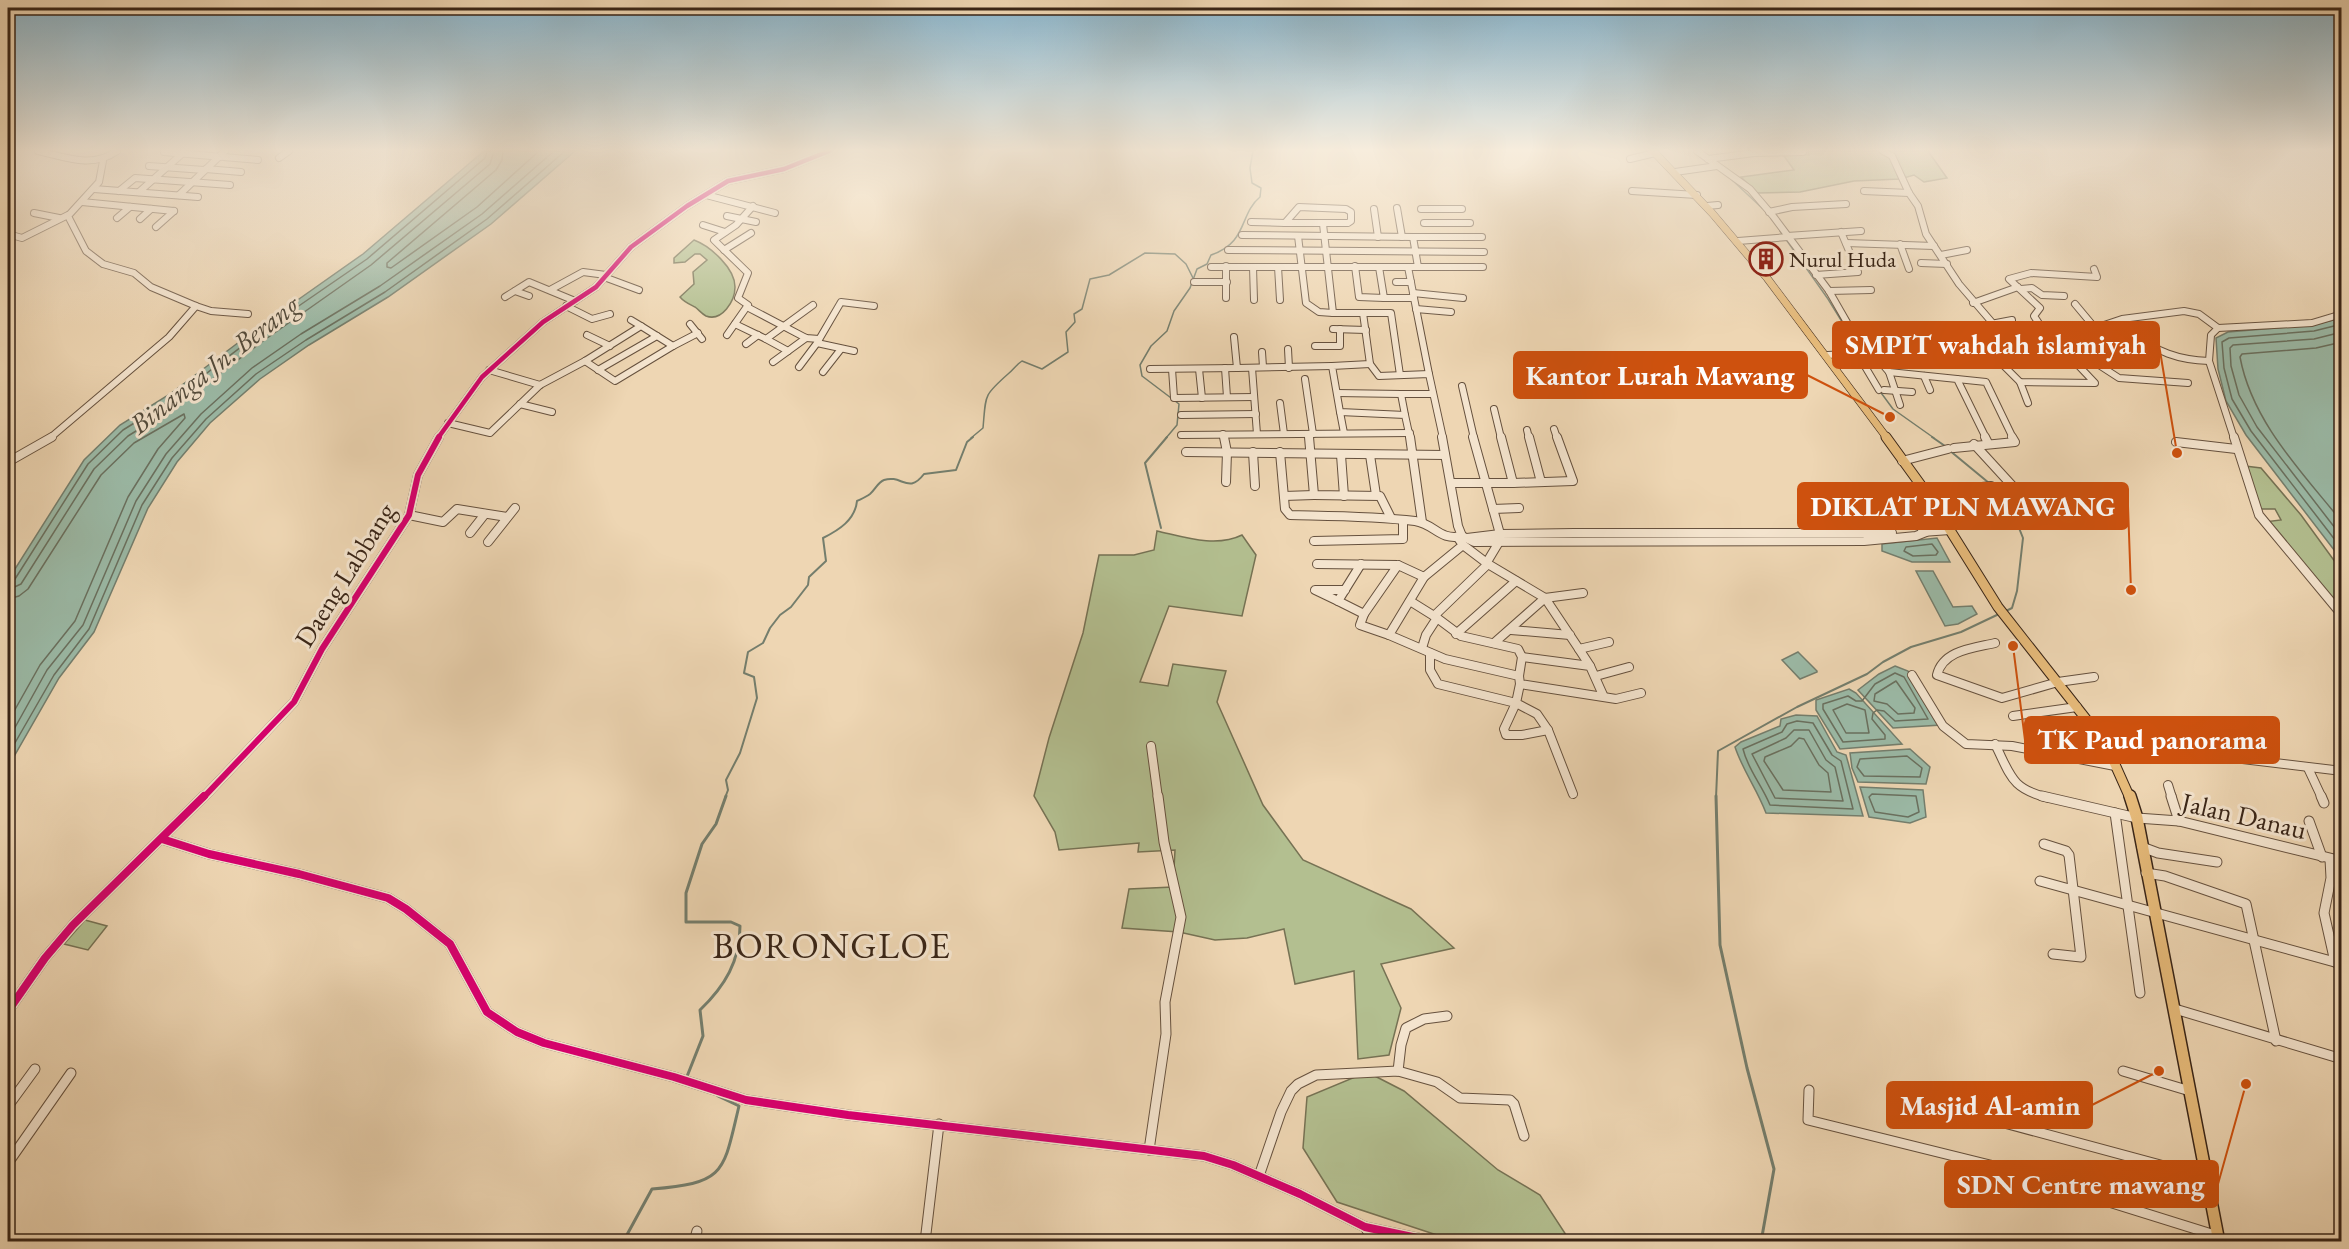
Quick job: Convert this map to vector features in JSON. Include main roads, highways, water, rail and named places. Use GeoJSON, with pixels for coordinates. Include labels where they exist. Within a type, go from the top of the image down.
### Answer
{"type":"FeatureCollection","features":[{"type":"Feature","properties":{"kind":"main road"},"geometry":{"type":"LineString","coordinates":[[1710,209],[1785,297],[1828,355],[1927,493],[1973,571],[2007,620],[2077,707],[2115,766],[2137,818],[2205,1177],[2219,1239]]}},
{"type":"Feature","properties":{"kind":"water","name":"Binanga Jn. Berang"},"geometry":{"type":"Polygon","coordinates":[[[416,209],[508,209],[491,224],[388,297],[309,345],[260,379],[210,423],[177,462],[148,508],[94,632],[59,678],[8,767],[8,580],[84,460],[120,425],[170,394],[255,330],[363,254],[416,209]]]}},
{"type":"Feature","properties":{"kind":"water"},"geometry":{"type":"Polygon","coordinates":[[[2341,318],[2341,559],[2246,435],[2226,401],[2218,369],[2216,338],[2228,332],[2313,325],[2341,318]]]}},
{"type":"Feature","properties":{"kind":"water"},"geometry":{"type":"Polygon","coordinates":[[[1937,538],[1950,562],[1912,562],[1882,551],[1882,544],[1937,538]]]}},
{"type":"Feature","properties":{"kind":"water"},"geometry":{"type":"Polygon","coordinates":[[[1916,571],[1933,571],[1953,607],[1972,606],[1977,614],[1958,624],[1945,626],[1916,571]]]}},
{"type":"Feature","properties":{"kind":"water"},"geometry":{"type":"Polygon","coordinates":[[[1798,652],[1817,672],[1800,679],[1782,660],[1798,652]]]}},
{"type":"Feature","properties":{"kind":"water"},"geometry":{"type":"Polygon","coordinates":[[[1895,666],[1908,671],[1941,725],[1893,728],[1858,690],[1879,674],[1895,666]]]}},
{"type":"Feature","properties":{"kind":"water"},"geometry":{"type":"Polygon","coordinates":[[[1849,689],[1856,693],[1902,744],[1840,749],[1816,710],[1816,700],[1849,689]]]}},
{"type":"Feature","properties":{"kind":"water"},"geometry":{"type":"Polygon","coordinates":[[[1796,715],[1817,716],[1837,752],[1846,755],[1863,816],[1766,813],[1735,747],[1741,742],[1780,726],[1781,719],[1796,715]]]}},
{"type":"Feature","properties":{"kind":"water"},"geometry":{"type":"Polygon","coordinates":[[[1910,749],[1930,767],[1926,784],[1858,782],[1852,768],[1850,753],[1910,749]]]}},
{"type":"Feature","properties":{"kind":"water"},"geometry":{"type":"Polygon","coordinates":[[[1860,787],[1923,790],[1926,817],[1910,823],[1869,817],[1860,787]]]}},
{"type":"Feature","properties":{"kind":"waterway"},"geometry":{"type":"LineString","coordinates":[[1166,438],[1177,425],[1179,404],[1142,376],[1140,365],[1151,346],[1167,331],[1174,311],[1190,288],[1197,269],[1207,264],[1211,255],[1223,250],[1231,243],[1242,228],[1250,209]]}},
{"type":"Feature","properties":{"kind":"waterway"},"geometry":{"type":"LineString","coordinates":[[1780,231],[1828,299],[1857,346],[1858,352]]}},
{"type":"Feature","properties":{"kind":"waterway"},"geometry":{"type":"LineString","coordinates":[[971,438],[983,428],[986,402],[990,392],[1018,364],[1022,361],[1042,369],[1068,352],[1066,332],[1075,322],[1074,314],[1082,309],[1090,279],[1109,275],[1145,253],[1175,254],[1186,264],[1193,278]]}},
{"type":"Feature","properties":{"kind":"waterway"},"geometry":{"type":"LineString","coordinates":[[1879,390],[1893,409],[1934,438]]}},
{"type":"Feature","properties":{"kind":"waterway"},"geometry":{"type":"LineString","coordinates":[[725,798],[728,790],[726,780],[740,753],[757,698],[754,677],[744,673],[748,652],[763,643],[770,628],[780,615],[791,607],[808,585],[809,577],[826,561],[823,538],[845,524],[853,514],[857,501],[870,494],[882,481],[896,479],[909,484],[914,483],[924,474],[956,470],[967,442],[973,437]]}},
{"type":"Feature","properties":{"kind":"waterway"},"geometry":{"type":"LineString","coordinates":[[1161,528],[1145,463],[1167,437]]}},
{"type":"Feature","properties":{"kind":"waterway"},"geometry":{"type":"LineString","coordinates":[[1932,437],[1945,446]]}},
{"type":"Feature","properties":{"kind":"waterway"},"geometry":{"type":"LineString","coordinates":[[1949,450],[1989,483]]}},
{"type":"Feature","properties":{"kind":"waterway"},"geometry":{"type":"LineString","coordinates":[[1993,487],[1997,491],[2005,513],[2015,518],[2023,538],[2017,591],[2012,608],[2004,612]]}},
{"type":"Feature","properties":{"kind":"waterway"},"geometry":{"type":"LineString","coordinates":[[1716,797],[1718,751],[1797,707],[1867,674],[1883,662],[1911,647],[1961,632],[1999,614]]}},
{"type":"Feature","properties":{"kind":"waterway"},"geometry":{"type":"LineString","coordinates":[[686,1079],[703,1036],[700,1010],[724,982],[734,962],[739,939],[740,926],[731,922],[686,922],[686,893],[702,844],[716,824],[726,796]]}},
{"type":"Feature","properties":{"kind":"waterway"},"geometry":{"type":"LineString","coordinates":[[1716,797],[1720,945],[1747,1068],[1774,1169],[1761,1242]]}},
{"type":"Feature","properties":{"kind":"waterway"},"geometry":{"type":"LineString","coordinates":[[623,1242],[652,1189],[695,1183],[708,1178],[724,1160],[739,1106],[718,1096]]}},
{"type":"Feature","properties":{"kind":"place","name":"Nurul Huda"},"geometry":{"type":"Point","coordinates":[1766,259]}},
{"type":"Feature","properties":{"kind":"place","name":"Kantor Lurah Mawang"},"geometry":{"type":"Point","coordinates":[1890,417]}},
{"type":"Feature","properties":{"kind":"place","name":"SMPIT wahdah islamiyah"},"geometry":{"type":"Point","coordinates":[2177,453]}},
{"type":"Feature","properties":{"kind":"place","name":"DIKLAT PLN MAWANG"},"geometry":{"type":"Point","coordinates":[2131,590]}},
{"type":"Feature","properties":{"kind":"place","name":"TK Paud panorama"},"geometry":{"type":"Point","coordinates":[2013,646]}},
{"type":"Feature","properties":{"kind":"place","name":"Masjid Al-amin"},"geometry":{"type":"Point","coordinates":[2159,1071]}},
{"type":"Feature","properties":{"kind":"place","name":"SDN Centre mawang"},"geometry":{"type":"Point","coordinates":[2246,1084]}},
{"type":"Feature","properties":{"kind":"district","name":"BORONGLOE"},"geometry":{"type":"Point","coordinates":[832,945]}}]}
